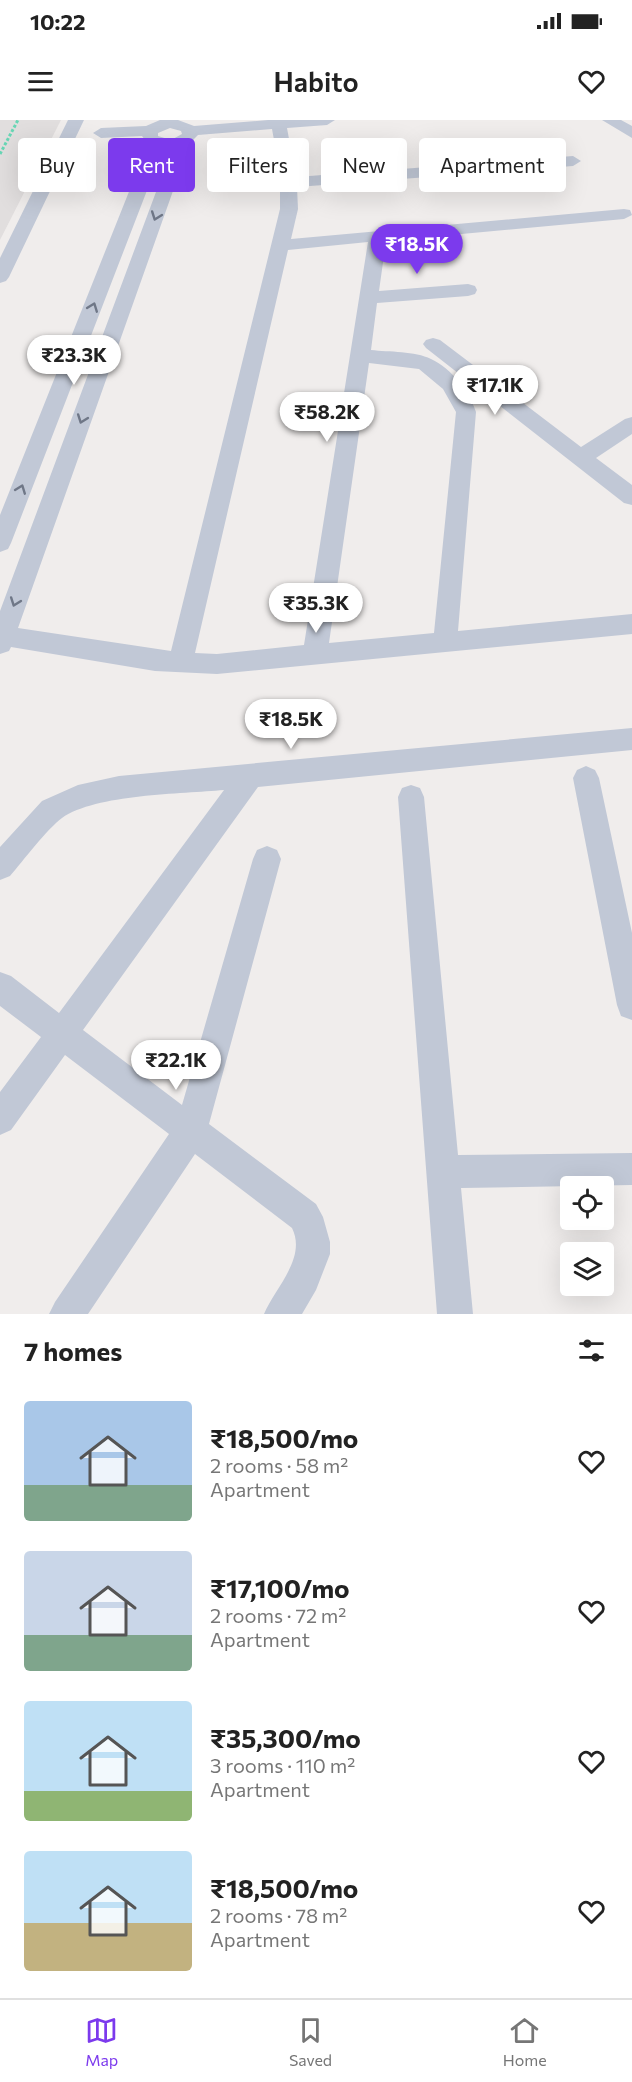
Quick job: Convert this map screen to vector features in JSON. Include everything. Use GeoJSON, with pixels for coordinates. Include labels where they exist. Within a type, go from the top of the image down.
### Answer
{"type":"FeatureCollection","features":[{"type":"Feature","properties":{"kind":"street"},"geometry":{"type":"LineString","coordinates":[[0,277],[76,120]]}},
{"type":"Feature","properties":{"kind":"street"},"geometry":{"type":"LineString","coordinates":[[186,136],[279,122],[327,120]]}},
{"type":"Feature","properties":{"kind":"street"},"geometry":{"type":"LineString","coordinates":[[279,122],[282,138]]}},
{"type":"Feature","properties":{"kind":"street"},"geometry":{"type":"LineString","coordinates":[[101,133],[183,125],[186,136],[1,638],[180,663],[217,664],[632,624]]}},
{"type":"Feature","properties":{"kind":"street"},"geometry":{"type":"LineString","coordinates":[[0,543],[158,129]]}},
{"type":"Feature","properties":{"kind":"street"},"geometry":{"type":"LineString","coordinates":[[309,181],[573,161]]}},
{"type":"Feature","properties":{"kind":"street"},"geometry":{"type":"LineString","coordinates":[[180,663],[289,209],[289,192]]}},
{"type":"Feature","properties":{"kind":"street"},"geometry":{"type":"LineString","coordinates":[[280,245],[624,214]]}},
{"type":"Feature","properties":{"kind":"street"},"geometry":{"type":"LineString","coordinates":[[315,655],[378,236]]}},
{"type":"Feature","properties":{"kind":"street"},"geometry":{"type":"LineString","coordinates":[[369,298],[468,290]]}},
{"type":"Feature","properties":{"kind":"street"},"geometry":{"type":"LineString","coordinates":[[434,344],[632,497]]}},
{"type":"Feature","properties":{"kind":"street"},"geometry":{"type":"LineString","coordinates":[[360,355],[424,363],[433,368],[464,401],[466,412],[445,643]]}},
{"type":"Feature","properties":{"kind":"street"},"geometry":{"type":"LineString","coordinates":[[580,458],[632,424]]}},
{"type":"Feature","properties":{"kind":"street"},"geometry":{"type":"LineString","coordinates":[[0,867],[52,810],[78,797],[119,788],[632,739]]}},
{"type":"Feature","properties":{"kind":"street"},"geometry":{"type":"LineString","coordinates":[[0,1119],[250,776]]}},
{"type":"Feature","properties":{"kind":"street"},"geometry":{"type":"LineString","coordinates":[[586,778],[632,1005]]}},
{"type":"Feature","properties":{"kind":"street"},"geometry":{"type":"LineString","coordinates":[[411,797],[455,1314]]}},
{"type":"Feature","properties":{"kind":"street"},"geometry":{"type":"LineString","coordinates":[[67,1314],[191,1131],[267,859]]}},
{"type":"Feature","properties":{"kind":"street"},"geometry":{"type":"LineString","coordinates":[[0,987],[304,1216],[313,1230],[315,1249],[282,1314]]}},
{"type":"Feature","properties":{"kind":"street"},"geometry":{"type":"LineString","coordinates":[[443,1172],[632,1169]]}},
{"type":"Feature","properties":{"kind":"path"},"geometry":{"type":"LineString","coordinates":[[0,154],[18,120]]}},
{"type":"Feature","properties":{"kind":"shaded area"},"geometry":{"type":"Polygon","coordinates":[[[0,120],[61,120],[52,138],[18,138],[18,192],[24,192],[0,240],[0,120]]]}}]}
